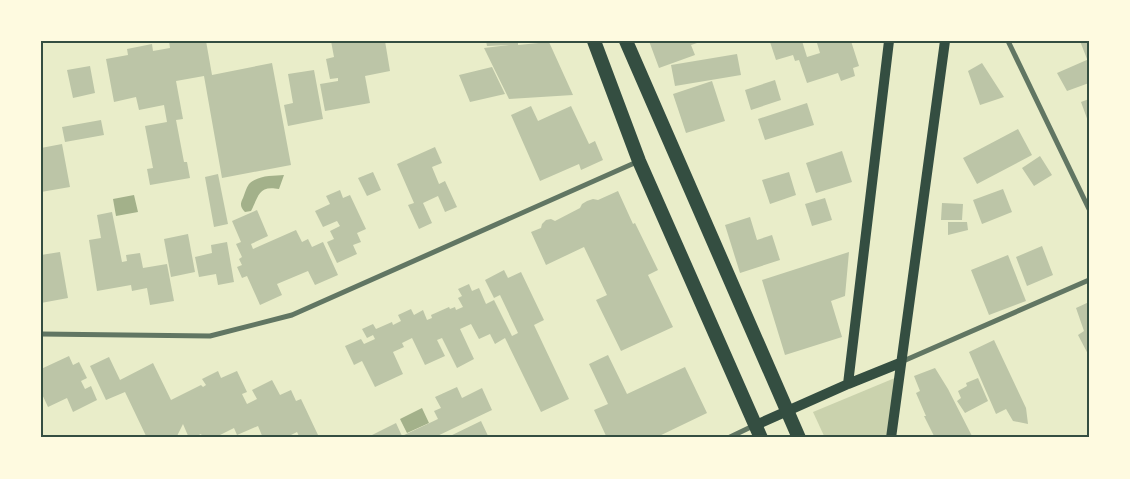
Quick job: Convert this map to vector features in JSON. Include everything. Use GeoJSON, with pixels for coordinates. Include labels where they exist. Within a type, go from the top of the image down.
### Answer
{"type":"FeatureCollection","features":[{"type":"Feature","properties":{"kind":"highway"},"geometry":{"type":"LineString","coordinates":[[594,41],[639,161],[759,431]]}},
{"type":"Feature","properties":{"kind":"highway"},"geometry":{"type":"LineString","coordinates":[[626,41],[799,438]]}},
{"type":"Feature","properties":{"kind":"main road"},"geometry":{"type":"LineString","coordinates":[[848,384],[889,41]]}},
{"type":"Feature","properties":{"kind":"main road"},"geometry":{"type":"LineString","coordinates":[[891,438],[946,41]]}},
{"type":"Feature","properties":{"kind":"main road"},"geometry":{"type":"LineString","coordinates":[[759,431],[786,411],[900,363]]}},
{"type":"Feature","properties":{"kind":"street"},"geometry":{"type":"LineString","coordinates":[[1008,41],[1089,209]]}},
{"type":"Feature","properties":{"kind":"street"},"geometry":{"type":"LineString","coordinates":[[41,334],[210,336],[292,315],[639,161]]}},
{"type":"Feature","properties":{"kind":"street"},"geometry":{"type":"LineString","coordinates":[[900,363],[1089,280]]}},
{"type":"Feature","properties":{"kind":"street"},"geometry":{"type":"LineString","coordinates":[[728,438],[759,431]]}},
{"type":"Feature","properties":{"kind":"shaded area"},"geometry":{"type":"Polygon","coordinates":[[[284,175],[279,189],[263,190],[251,211],[245,212],[243,210],[241,202],[249,184],[261,177],[284,175]]]}},
{"type":"Feature","properties":{"kind":"shaded area"},"geometry":{"type":"Polygon","coordinates":[[[134,195],[138,212],[116,216],[113,199],[134,195]]]}},
{"type":"Feature","properties":{"kind":"shaded area"},"geometry":{"type":"Polygon","coordinates":[[[902,375],[895,438],[825,438],[813,412],[902,375]]]}},
{"type":"Feature","properties":{"kind":"shaded area"},"geometry":{"type":"Polygon","coordinates":[[[422,408],[429,423],[407,433],[400,419],[422,408]]]}},
{"type":"Feature","properties":{"kind":"building"},"geometry":{"type":"Polygon","coordinates":[[[169,41],[206,41],[212,75],[272,63],[291,165],[222,178],[204,76],[176,81],[183,119],[176,120],[184,162],[187,162],[190,178],[150,185],[147,169],[153,168],[145,126],[167,122],[164,105],[139,110],[136,97],[114,102],[106,59],[128,55],[127,49],[152,44],[153,51],[170,48],[169,41]]]}},
{"type":"Feature","properties":{"kind":"building"},"geometry":{"type":"Polygon","coordinates":[[[331,41],[385,41],[390,71],[365,76],[370,103],[325,111],[320,84],[338,81],[338,78],[330,79],[326,59],[334,57],[331,41]]]}},
{"type":"Feature","properties":{"kind":"building"},"geometry":{"type":"Polygon","coordinates":[[[486,41],[518,41],[518,45],[549,42],[573,95],[509,99],[484,48],[509,45],[487,46],[486,41]]]}},
{"type":"Feature","properties":{"kind":"building"},"geometry":{"type":"Polygon","coordinates":[[[649,41],[696,41],[697,43],[691,45],[695,55],[659,68],[649,41]]]}},
{"type":"Feature","properties":{"kind":"building"},"geometry":{"type":"Polygon","coordinates":[[[802,41],[807,57],[820,53],[817,43],[823,41],[851,41],[859,66],[853,68],[855,76],[841,81],[838,73],[807,83],[799,60],[795,61],[793,55],[776,60],[770,42],[802,41]]]}},
{"type":"Feature","properties":{"kind":"building"},"geometry":{"type":"Polygon","coordinates":[[[1080,41],[1089,41],[1089,58],[1087,59],[1080,41]]]}},
{"type":"Feature","properties":{"kind":"building"},"geometry":{"type":"Polygon","coordinates":[[[737,54],[741,75],[675,86],[671,65],[737,54]]]}},
{"type":"Feature","properties":{"kind":"building"},"geometry":{"type":"Polygon","coordinates":[[[1089,59],[1089,83],[1067,91],[1057,73],[1089,59]]]}},
{"type":"Feature","properties":{"kind":"building"},"geometry":{"type":"Polygon","coordinates":[[[982,63],[1004,97],[980,105],[968,71],[982,63]]]}},
{"type":"Feature","properties":{"kind":"building"},"geometry":{"type":"Polygon","coordinates":[[[90,66],[95,93],[73,98],[67,70],[90,66]]]}},
{"type":"Feature","properties":{"kind":"building"},"geometry":{"type":"Polygon","coordinates":[[[492,67],[505,94],[470,102],[459,75],[492,67]]]}},
{"type":"Feature","properties":{"kind":"building"},"geometry":{"type":"Polygon","coordinates":[[[314,70],[323,119],[288,126],[284,105],[293,103],[288,74],[314,70]]]}},
{"type":"Feature","properties":{"kind":"building"},"geometry":{"type":"Polygon","coordinates":[[[775,80],[781,100],[751,110],[745,90],[775,80]]]}},
{"type":"Feature","properties":{"kind":"building"},"geometry":{"type":"Polygon","coordinates":[[[712,81],[725,121],[686,133],[673,94],[712,81]]]}},
{"type":"Feature","properties":{"kind":"building"},"geometry":{"type":"Polygon","coordinates":[[[1089,99],[1089,124],[1081,102],[1089,99]]]}},
{"type":"Feature","properties":{"kind":"building"},"geometry":{"type":"Polygon","coordinates":[[[807,103],[814,125],[765,140],[758,119],[807,103]]]}},
{"type":"Feature","properties":{"kind":"building"},"geometry":{"type":"Polygon","coordinates":[[[531,106],[538,121],[571,106],[589,144],[595,141],[603,160],[581,170],[579,164],[540,181],[511,115],[531,106]]]}},
{"type":"Feature","properties":{"kind":"building"},"geometry":{"type":"Polygon","coordinates":[[[101,120],[104,135],[65,142],[62,127],[101,120]]]}},
{"type":"Feature","properties":{"kind":"building"},"geometry":{"type":"Polygon","coordinates":[[[1018,129],[1032,155],[977,184],[963,158],[1018,129]]]}},
{"type":"Feature","properties":{"kind":"building"},"geometry":{"type":"Polygon","coordinates":[[[62,144],[70,187],[41,192],[41,148],[62,144]]]}},
{"type":"Feature","properties":{"kind":"building"},"geometry":{"type":"Polygon","coordinates":[[[435,147],[442,163],[432,167],[439,184],[445,181],[457,207],[445,212],[438,196],[423,203],[432,223],[419,229],[408,205],[414,203],[397,164],[435,147]]]}},
{"type":"Feature","properties":{"kind":"building"},"geometry":{"type":"Polygon","coordinates":[[[842,151],[852,182],[816,193],[806,163],[842,151]]]}},
{"type":"Feature","properties":{"kind":"building"},"geometry":{"type":"Polygon","coordinates":[[[1040,156],[1052,175],[1034,186],[1022,168],[1040,156]]]}},
{"type":"Feature","properties":{"kind":"building"},"geometry":{"type":"Polygon","coordinates":[[[373,172],[381,190],[367,196],[358,178],[373,172]]]}},
{"type":"Feature","properties":{"kind":"building"},"geometry":{"type":"Polygon","coordinates":[[[789,172],[796,195],[770,204],[762,180],[789,172]]]}},
{"type":"Feature","properties":{"kind":"building"},"geometry":{"type":"Polygon","coordinates":[[[218,174],[228,224],[214,227],[205,177],[218,174]]]}},
{"type":"Feature","properties":{"kind":"building"},"geometry":{"type":"Polygon","coordinates":[[[1003,189],[1012,212],[982,224],[973,200],[1003,189]]]}},
{"type":"Feature","properties":{"kind":"building"},"geometry":{"type":"Polygon","coordinates":[[[340,190],[343,198],[350,195],[366,229],[357,233],[361,242],[353,245],[357,254],[337,263],[327,242],[334,239],[330,231],[340,226],[337,221],[323,227],[315,211],[330,204],[326,196],[340,190]]]}},
{"type":"Feature","properties":{"kind":"building"},"geometry":{"type":"Polygon","coordinates":[[[618,191],[633,224],[635,223],[658,270],[648,275],[673,327],[621,351],[596,300],[607,295],[584,247],[546,265],[531,232],[541,228],[546,220],[551,219],[555,221],[580,208],[587,201],[598,200],[618,191]]]}},
{"type":"Feature","properties":{"kind":"building"},"geometry":{"type":"Polygon","coordinates":[[[825,198],[832,220],[812,226],[805,204],[825,198]]]}},
{"type":"Feature","properties":{"kind":"building"},"geometry":{"type":"Polygon","coordinates":[[[942,203],[963,204],[962,220],[941,220],[942,203]]]}},
{"type":"Feature","properties":{"kind":"building"},"geometry":{"type":"Polygon","coordinates":[[[257,210],[268,236],[251,244],[253,249],[296,230],[302,242],[308,239],[312,247],[323,242],[338,275],[315,285],[308,271],[277,284],[282,295],[260,305],[247,276],[242,278],[237,267],[242,265],[239,259],[242,257],[236,244],[241,242],[232,221],[257,210]]]}},
{"type":"Feature","properties":{"kind":"building"},"geometry":{"type":"Polygon","coordinates":[[[112,212],[122,262],[127,261],[126,255],[140,253],[143,268],[167,264],[174,301],[150,305],[147,288],[132,291],[131,285],[97,291],[89,240],[101,238],[97,215],[112,212]]]}},
{"type":"Feature","properties":{"kind":"building"},"geometry":{"type":"Polygon","coordinates":[[[750,217],[757,240],[772,235],[780,260],[740,273],[725,225],[750,217]]]}},
{"type":"Feature","properties":{"kind":"building"},"geometry":{"type":"Polygon","coordinates":[[[948,222],[967,222],[968,230],[948,235],[948,222]]]}},
{"type":"Feature","properties":{"kind":"building"},"geometry":{"type":"Polygon","coordinates":[[[188,234],[195,272],[171,277],[164,239],[188,234]]]}},
{"type":"Feature","properties":{"kind":"building"},"geometry":{"type":"Polygon","coordinates":[[[227,242],[234,282],[218,285],[216,274],[199,277],[195,257],[212,253],[211,245],[227,242]]]}},
{"type":"Feature","properties":{"kind":"building"},"geometry":{"type":"Polygon","coordinates":[[[1042,246],[1053,275],[1027,286],[1016,257],[1042,246]]]}},
{"type":"Feature","properties":{"kind":"building"},"geometry":{"type":"Polygon","coordinates":[[[60,252],[68,298],[41,303],[41,255],[60,252]]]}},
{"type":"Feature","properties":{"kind":"building"},"geometry":{"type":"Polygon","coordinates":[[[849,252],[845,296],[831,301],[842,337],[785,355],[762,280],[849,252]]]}},
{"type":"Feature","properties":{"kind":"building"},"geometry":{"type":"Polygon","coordinates":[[[1008,255],[1026,301],[989,315],[971,270],[1008,255]]]}},
{"type":"Feature","properties":{"kind":"building"},"geometry":{"type":"Polygon","coordinates":[[[504,270],[508,278],[521,272],[544,320],[534,325],[569,399],[541,412],[505,338],[495,344],[490,334],[479,339],[471,324],[460,329],[474,359],[457,368],[442,338],[437,340],[445,356],[425,365],[412,338],[402,343],[404,347],[393,352],[403,374],[375,387],[362,361],[354,365],[345,346],[361,339],[364,344],[375,339],[373,335],[367,338],[362,329],[373,324],[376,329],[392,322],[393,325],[401,321],[398,315],[411,309],[414,315],[423,310],[427,320],[432,318],[431,315],[449,307],[450,309],[455,307],[456,310],[463,307],[458,298],[462,296],[458,289],[469,284],[472,291],[479,288],[486,304],[494,300],[512,336],[518,333],[500,295],[494,298],[485,280],[504,270]]]}},
{"type":"Feature","properties":{"kind":"building"},"geometry":{"type":"Polygon","coordinates":[[[1089,302],[1089,356],[1078,335],[1084,331],[1076,308],[1089,302]]]}},
{"type":"Feature","properties":{"kind":"building"},"geometry":{"type":"Polygon","coordinates":[[[994,340],[1026,408],[1028,424],[1013,421],[1006,409],[996,414],[969,352],[994,340]]]}},
{"type":"Feature","properties":{"kind":"building"},"geometry":{"type":"Polygon","coordinates":[[[608,355],[627,394],[685,367],[707,413],[655,438],[607,438],[594,410],[608,404],[589,364],[608,355]]]}},
{"type":"Feature","properties":{"kind":"building"},"geometry":{"type":"Polygon","coordinates":[[[69,356],[73,365],[79,362],[87,378],[81,381],[85,389],[91,386],[97,400],[73,412],[67,398],[48,407],[41,392],[41,369],[69,356]]]}},
{"type":"Feature","properties":{"kind":"building"},"geometry":{"type":"Polygon","coordinates":[[[109,357],[120,380],[153,363],[171,400],[201,385],[203,387],[206,385],[202,379],[218,371],[221,378],[237,371],[247,392],[242,394],[247,404],[257,399],[252,390],[272,380],[280,395],[291,390],[296,401],[301,399],[318,435],[312,438],[300,438],[297,432],[285,438],[263,438],[258,426],[237,435],[234,428],[214,438],[203,438],[201,434],[189,438],[183,424],[176,438],[147,438],[125,392],[106,400],[90,366],[109,357]]]}},
{"type":"Feature","properties":{"kind":"building"},"geometry":{"type":"Polygon","coordinates":[[[935,368],[973,438],[935,438],[924,416],[926,416],[916,393],[920,391],[914,376],[935,368]]]}},
{"type":"Feature","properties":{"kind":"building"},"geometry":{"type":"Polygon","coordinates":[[[978,378],[988,401],[965,413],[957,401],[961,398],[958,391],[967,386],[966,383],[978,378]]]}},
{"type":"Feature","properties":{"kind":"building"},"geometry":{"type":"Polygon","coordinates":[[[457,387],[462,398],[482,388],[492,410],[433,438],[366,438],[396,423],[402,436],[438,419],[434,411],[441,408],[435,397],[457,387]]]}},
{"type":"Feature","properties":{"kind":"building"},"geometry":{"type":"Polygon","coordinates":[[[481,421],[489,438],[446,438],[481,421]]]}}]}
